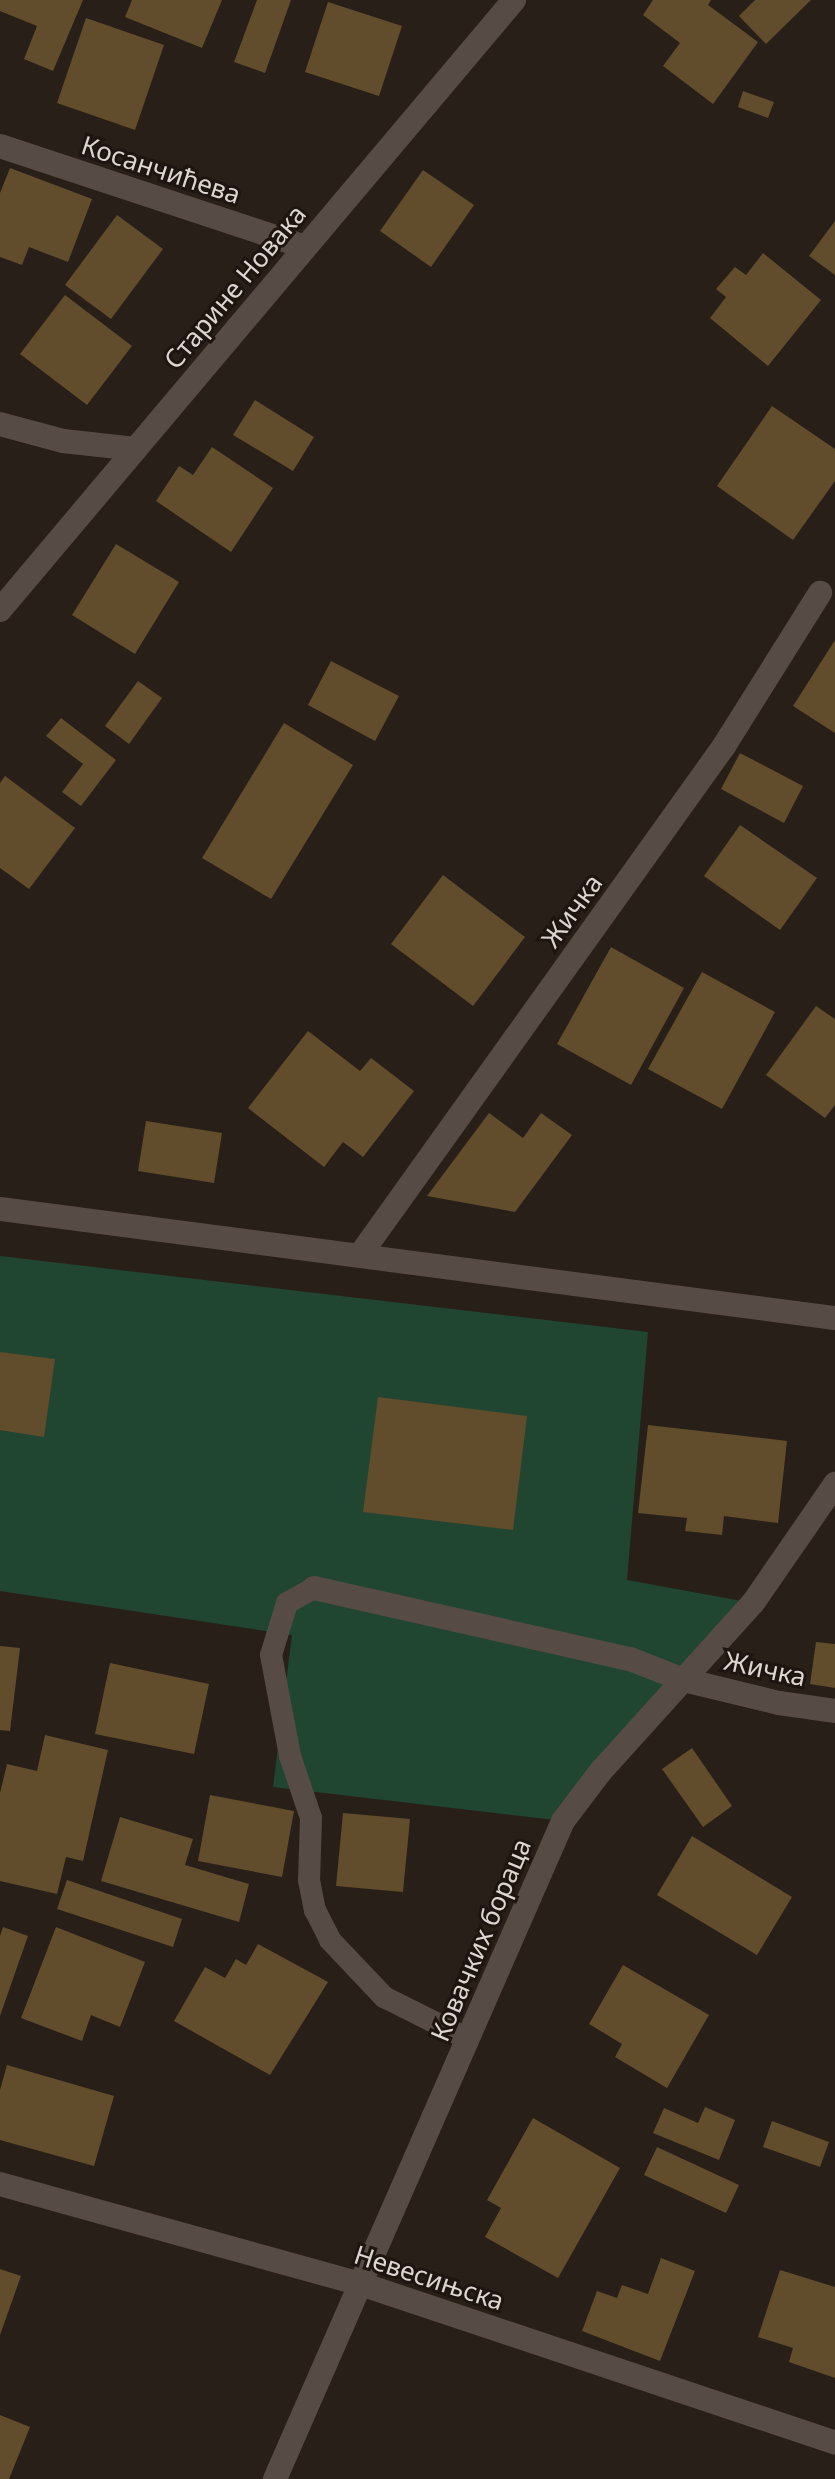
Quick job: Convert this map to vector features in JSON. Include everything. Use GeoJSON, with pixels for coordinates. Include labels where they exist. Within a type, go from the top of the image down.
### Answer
{"type":"FeatureCollection","features":[{"type":"Feature","properties":{"kind":"street","name":"Старине Новака"},"geometry":{"type":"LineString","coordinates":[[0,610],[514,0]]}},
{"type":"Feature","properties":{"kind":"street","name":"Косанчићева"},"geometry":{"type":"LineString","coordinates":[[0,146],[305,247]]}},
{"type":"Feature","properties":{"kind":"street"},"geometry":{"type":"LineString","coordinates":[[0,424],[63,441],[136,449]]}},
{"type":"Feature","properties":{"kind":"street","name":"Жичка"},"geometry":{"type":"LineString","coordinates":[[360,1255],[724,746],[820,593]]}},
{"type":"Feature","properties":{"kind":"street"},"geometry":{"type":"LineString","coordinates":[[0,1209],[835,1318]]}},
{"type":"Feature","properties":{"kind":"street","name":"Ковачких бораца"},"geometry":{"type":"LineString","coordinates":[[275,2479],[364,2285],[563,1821],[601,1771],[753,1603],[835,1484]]}},
{"type":"Feature","properties":{"kind":"street","name":"Жичка"},"geometry":{"type":"LineString","coordinates":[[314,1588],[630,1659],[684,1680],[835,1711]]}},
{"type":"Feature","properties":{"kind":"street","name":"Невесињска"},"geometry":{"type":"LineString","coordinates":[[0,2184],[364,2285],[835,2443]]}},
{"type":"Feature","properties":{"kind":"lane"},"geometry":{"type":"LineString","coordinates":[[314,1588],[287,1603],[271,1655],[290,1756],[311,1818],[309,1880],[315,1910],[330,1940],[384,1997],[468,2039]]}},
{"type":"Feature","properties":{"kind":"green space"},"geometry":{"type":"Polygon","coordinates":[[[0,1256],[648,1332],[627,1580],[753,1603],[563,1821],[273,1787],[292,1635],[0,1591],[0,1256]]]}},
{"type":"Feature","properties":{"kind":"building"},"geometry":{"type":"Polygon","coordinates":[[[0,0],[83,0],[53,71],[24,59],[37,26],[0,11],[0,0]]]}},
{"type":"Feature","properties":{"kind":"building"},"geometry":{"type":"Polygon","coordinates":[[[132,0],[222,0],[202,48],[125,17],[132,0]]]}},
{"type":"Feature","properties":{"kind":"building"},"geometry":{"type":"Polygon","coordinates":[[[257,0],[291,0],[265,73],[234,62],[257,0]]]}},
{"type":"Feature","properties":{"kind":"building"},"geometry":{"type":"Polygon","coordinates":[[[653,0],[711,0],[708,5],[758,42],[713,104],[663,66],[680,43],[643,15],[653,0]]]}},
{"type":"Feature","properties":{"kind":"building"},"geometry":{"type":"Polygon","coordinates":[[[755,0],[811,0],[766,44],[739,16],[755,0]]]}},
{"type":"Feature","properties":{"kind":"building"},"geometry":{"type":"Polygon","coordinates":[[[328,2],[402,26],[379,96],[305,72],[328,2]]]}},
{"type":"Feature","properties":{"kind":"building"},"geometry":{"type":"Polygon","coordinates":[[[86,18],[164,45],[135,130],[57,103],[86,18]]]}},
{"type":"Feature","properties":{"kind":"building"},"geometry":{"type":"Polygon","coordinates":[[[743,91],[774,102],[768,118],[738,107],[743,91]]]}},
{"type":"Feature","properties":{"kind":"building"},"geometry":{"type":"Polygon","coordinates":[[[10,168],[92,199],[68,262],[29,247],[22,265],[0,257],[0,193],[10,168]]]}},
{"type":"Feature","properties":{"kind":"building"},"geometry":{"type":"Polygon","coordinates":[[[423,170],[474,205],[431,267],[380,231],[423,170]]]}},
{"type":"Feature","properties":{"kind":"building"},"geometry":{"type":"Polygon","coordinates":[[[117,215],[163,249],[111,319],[65,285],[117,215]]]}},
{"type":"Feature","properties":{"kind":"building"},"geometry":{"type":"Polygon","coordinates":[[[835,221],[835,275],[809,256],[835,221]]]}},
{"type":"Feature","properties":{"kind":"building"},"geometry":{"type":"Polygon","coordinates":[[[763,253],[821,300],[768,366],[710,318],[726,297],[716,289],[735,267],[746,275],[763,253]]]}},
{"type":"Feature","properties":{"kind":"building"},"geometry":{"type":"Polygon","coordinates":[[[65,295],[132,346],[87,405],[20,354],[65,295]]]}},
{"type":"Feature","properties":{"kind":"building"},"geometry":{"type":"Polygon","coordinates":[[[255,400],[314,437],[293,471],[233,435],[255,400]]]}},
{"type":"Feature","properties":{"kind":"building"},"geometry":{"type":"Polygon","coordinates":[[[772,406],[835,449],[835,481],[793,540],[717,486],[772,406]]]}},
{"type":"Feature","properties":{"kind":"building"},"geometry":{"type":"Polygon","coordinates":[[[212,447],[273,488],[231,552],[156,501],[179,466],[193,475],[212,447]]]}},
{"type":"Feature","properties":{"kind":"building"},"geometry":{"type":"Polygon","coordinates":[[[116,544],[179,582],[135,654],[72,615],[116,544]]]}},
{"type":"Feature","properties":{"kind":"building"},"geometry":{"type":"Polygon","coordinates":[[[835,640],[835,733],[793,706],[835,640]]]}},
{"type":"Feature","properties":{"kind":"building"},"geometry":{"type":"Polygon","coordinates":[[[331,661],[399,696],[375,741],[308,705],[331,661]]]}},
{"type":"Feature","properties":{"kind":"building"},"geometry":{"type":"Polygon","coordinates":[[[138,681],[162,698],[129,744],[105,726],[138,681]]]}},
{"type":"Feature","properties":{"kind":"building"},"geometry":{"type":"Polygon","coordinates":[[[61,718],[116,760],[81,806],[62,792],[83,764],[46,736],[61,718]]]}},
{"type":"Feature","properties":{"kind":"building"},"geometry":{"type":"Polygon","coordinates":[[[284,723],[353,765],[271,899],[202,858],[284,723]]]}},
{"type":"Feature","properties":{"kind":"building"},"geometry":{"type":"Polygon","coordinates":[[[740,753],[803,786],[784,823],[721,789],[740,753]]]}},
{"type":"Feature","properties":{"kind":"building"},"geometry":{"type":"Polygon","coordinates":[[[5,776],[75,828],[29,889],[0,868],[0,783],[5,776]]]}},
{"type":"Feature","properties":{"kind":"building"},"geometry":{"type":"Polygon","coordinates":[[[740,825],[817,878],[780,930],[704,876],[740,825]]]}},
{"type":"Feature","properties":{"kind":"building"},"geometry":{"type":"Polygon","coordinates":[[[443,875],[525,937],[473,1006],[391,944],[443,875]]]}},
{"type":"Feature","properties":{"kind":"building"},"geometry":{"type":"Polygon","coordinates":[[[611,947],[684,988],[631,1085],[557,1044],[611,947]]]}},
{"type":"Feature","properties":{"kind":"building"},"geometry":{"type":"Polygon","coordinates":[[[702,972],[775,1012],[722,1109],[648,1069],[702,972]]]}},
{"type":"Feature","properties":{"kind":"building"},"geometry":{"type":"Polygon","coordinates":[[[816,1006],[835,1019],[835,1105],[825,1118],[766,1075],[816,1006]]]}},
{"type":"Feature","properties":{"kind":"building"},"geometry":{"type":"Polygon","coordinates":[[[308,1031],[360,1071],[371,1058],[414,1091],[363,1157],[343,1142],[324,1167],[248,1108],[308,1031]]]}},
{"type":"Feature","properties":{"kind":"building"},"geometry":{"type":"Polygon","coordinates":[[[489,1113],[523,1138],[541,1113],[572,1135],[515,1212],[427,1196],[489,1113]]]}},
{"type":"Feature","properties":{"kind":"building"},"geometry":{"type":"Polygon","coordinates":[[[146,1121],[222,1133],[214,1183],[138,1171],[146,1121]]]}},
{"type":"Feature","properties":{"kind":"building"},"geometry":{"type":"Polygon","coordinates":[[[0,1352],[55,1359],[44,1437],[0,1430],[0,1352]]]}},
{"type":"Feature","properties":{"kind":"building"},"geometry":{"type":"Polygon","coordinates":[[[378,1397],[527,1416],[513,1530],[363,1512],[378,1397]]]}},
{"type":"Feature","properties":{"kind":"building"},"geometry":{"type":"Polygon","coordinates":[[[648,1425],[787,1441],[778,1523],[724,1516],[722,1535],[685,1531],[687,1518],[638,1513],[648,1425]]]}},
{"type":"Feature","properties":{"kind":"building"},"geometry":{"type":"Polygon","coordinates":[[[816,1642],[835,1644],[835,1688],[810,1684],[816,1642]]]}},
{"type":"Feature","properties":{"kind":"building"},"geometry":{"type":"Polygon","coordinates":[[[0,1646],[20,1648],[10,1731],[0,1730],[0,1646]]]}},
{"type":"Feature","properties":{"kind":"building"},"geometry":{"type":"Polygon","coordinates":[[[110,1663],[209,1684],[194,1754],[95,1734],[110,1663]]]}},
{"type":"Feature","properties":{"kind":"building"},"geometry":{"type":"Polygon","coordinates":[[[45,1735],[108,1750],[83,1861],[66,1857],[57,1894],[0,1881],[0,1793],[7,1764],[37,1771],[45,1735]]]}},
{"type":"Feature","properties":{"kind":"building"},"geometry":{"type":"Polygon","coordinates":[[[692,1748],[732,1806],[703,1827],[662,1769],[692,1748]]]}},
{"type":"Feature","properties":{"kind":"building"},"geometry":{"type":"Polygon","coordinates":[[[210,1795],[294,1811],[282,1877],[198,1861],[210,1795]]]}},
{"type":"Feature","properties":{"kind":"building"},"geometry":{"type":"Polygon","coordinates":[[[343,1813],[410,1819],[403,1892],[336,1886],[343,1813]]]}},
{"type":"Feature","properties":{"kind":"building"},"geometry":{"type":"Polygon","coordinates":[[[120,1817],[193,1839],[185,1865],[249,1884],[239,1922],[101,1881],[120,1817]]]}},
{"type":"Feature","properties":{"kind":"building"},"geometry":{"type":"Polygon","coordinates":[[[692,1836],[792,1897],[757,1955],[657,1895],[692,1836]]]}},
{"type":"Feature","properties":{"kind":"building"},"geometry":{"type":"Polygon","coordinates":[[[67,1880],[182,1919],[173,1947],[57,1909],[67,1880]]]}},
{"type":"Feature","properties":{"kind":"building"},"geometry":{"type":"Polygon","coordinates":[[[3,1927],[28,1936],[0,2016],[0,1936],[3,1927]]]}},
{"type":"Feature","properties":{"kind":"building"},"geometry":{"type":"Polygon","coordinates":[[[56,1927],[145,1962],[120,2027],[91,2015],[82,2041],[21,2018],[56,1927]]]}},
{"type":"Feature","properties":{"kind":"building"},"geometry":{"type":"Polygon","coordinates":[[[258,1944],[328,1982],[270,2075],[174,2021],[205,1967],[225,1978],[236,1959],[246,1965],[258,1944]]]}},
{"type":"Feature","properties":{"kind":"building"},"geometry":{"type":"Polygon","coordinates":[[[623,1965],[709,2015],[667,2088],[615,2057],[622,2044],[589,2024],[623,1965]]]}},
{"type":"Feature","properties":{"kind":"building"},"geometry":{"type":"Polygon","coordinates":[[[7,2065],[114,2096],[94,2166],[0,2140],[0,2090],[7,2065]]]}},
{"type":"Feature","properties":{"kind":"building"},"geometry":{"type":"Polygon","coordinates":[[[705,2107],[735,2120],[719,2160],[653,2133],[664,2108],[698,2123],[705,2107]]]}},
{"type":"Feature","properties":{"kind":"building"},"geometry":{"type":"Polygon","coordinates":[[[533,2118],[620,2168],[558,2278],[485,2237],[501,2208],[487,2200],[533,2118]]]}},
{"type":"Feature","properties":{"kind":"building"},"geometry":{"type":"Polygon","coordinates":[[[772,2121],[829,2142],[820,2167],[763,2147],[772,2121]]]}},
{"type":"Feature","properties":{"kind":"building"},"geometry":{"type":"Polygon","coordinates":[[[657,2147],[739,2185],[726,2213],[644,2175],[657,2147]]]}},
{"type":"Feature","properties":{"kind":"building"},"geometry":{"type":"Polygon","coordinates":[[[661,2258],[695,2271],[660,2361],[582,2331],[597,2291],[617,2298],[622,2285],[648,2294],[661,2258]]]}},
{"type":"Feature","properties":{"kind":"building"},"geometry":{"type":"Polygon","coordinates":[[[0,2269],[21,2276],[0,2335],[0,2269]]]}},
{"type":"Feature","properties":{"kind":"building"},"geometry":{"type":"Polygon","coordinates":[[[780,2270],[835,2287],[835,2378],[789,2362],[793,2348],[758,2337],[780,2270]]]}},
{"type":"Feature","properties":{"kind":"building"},"geometry":{"type":"Polygon","coordinates":[[[0,2415],[30,2427],[9,2479],[0,2479],[0,2415]]]}}]}
